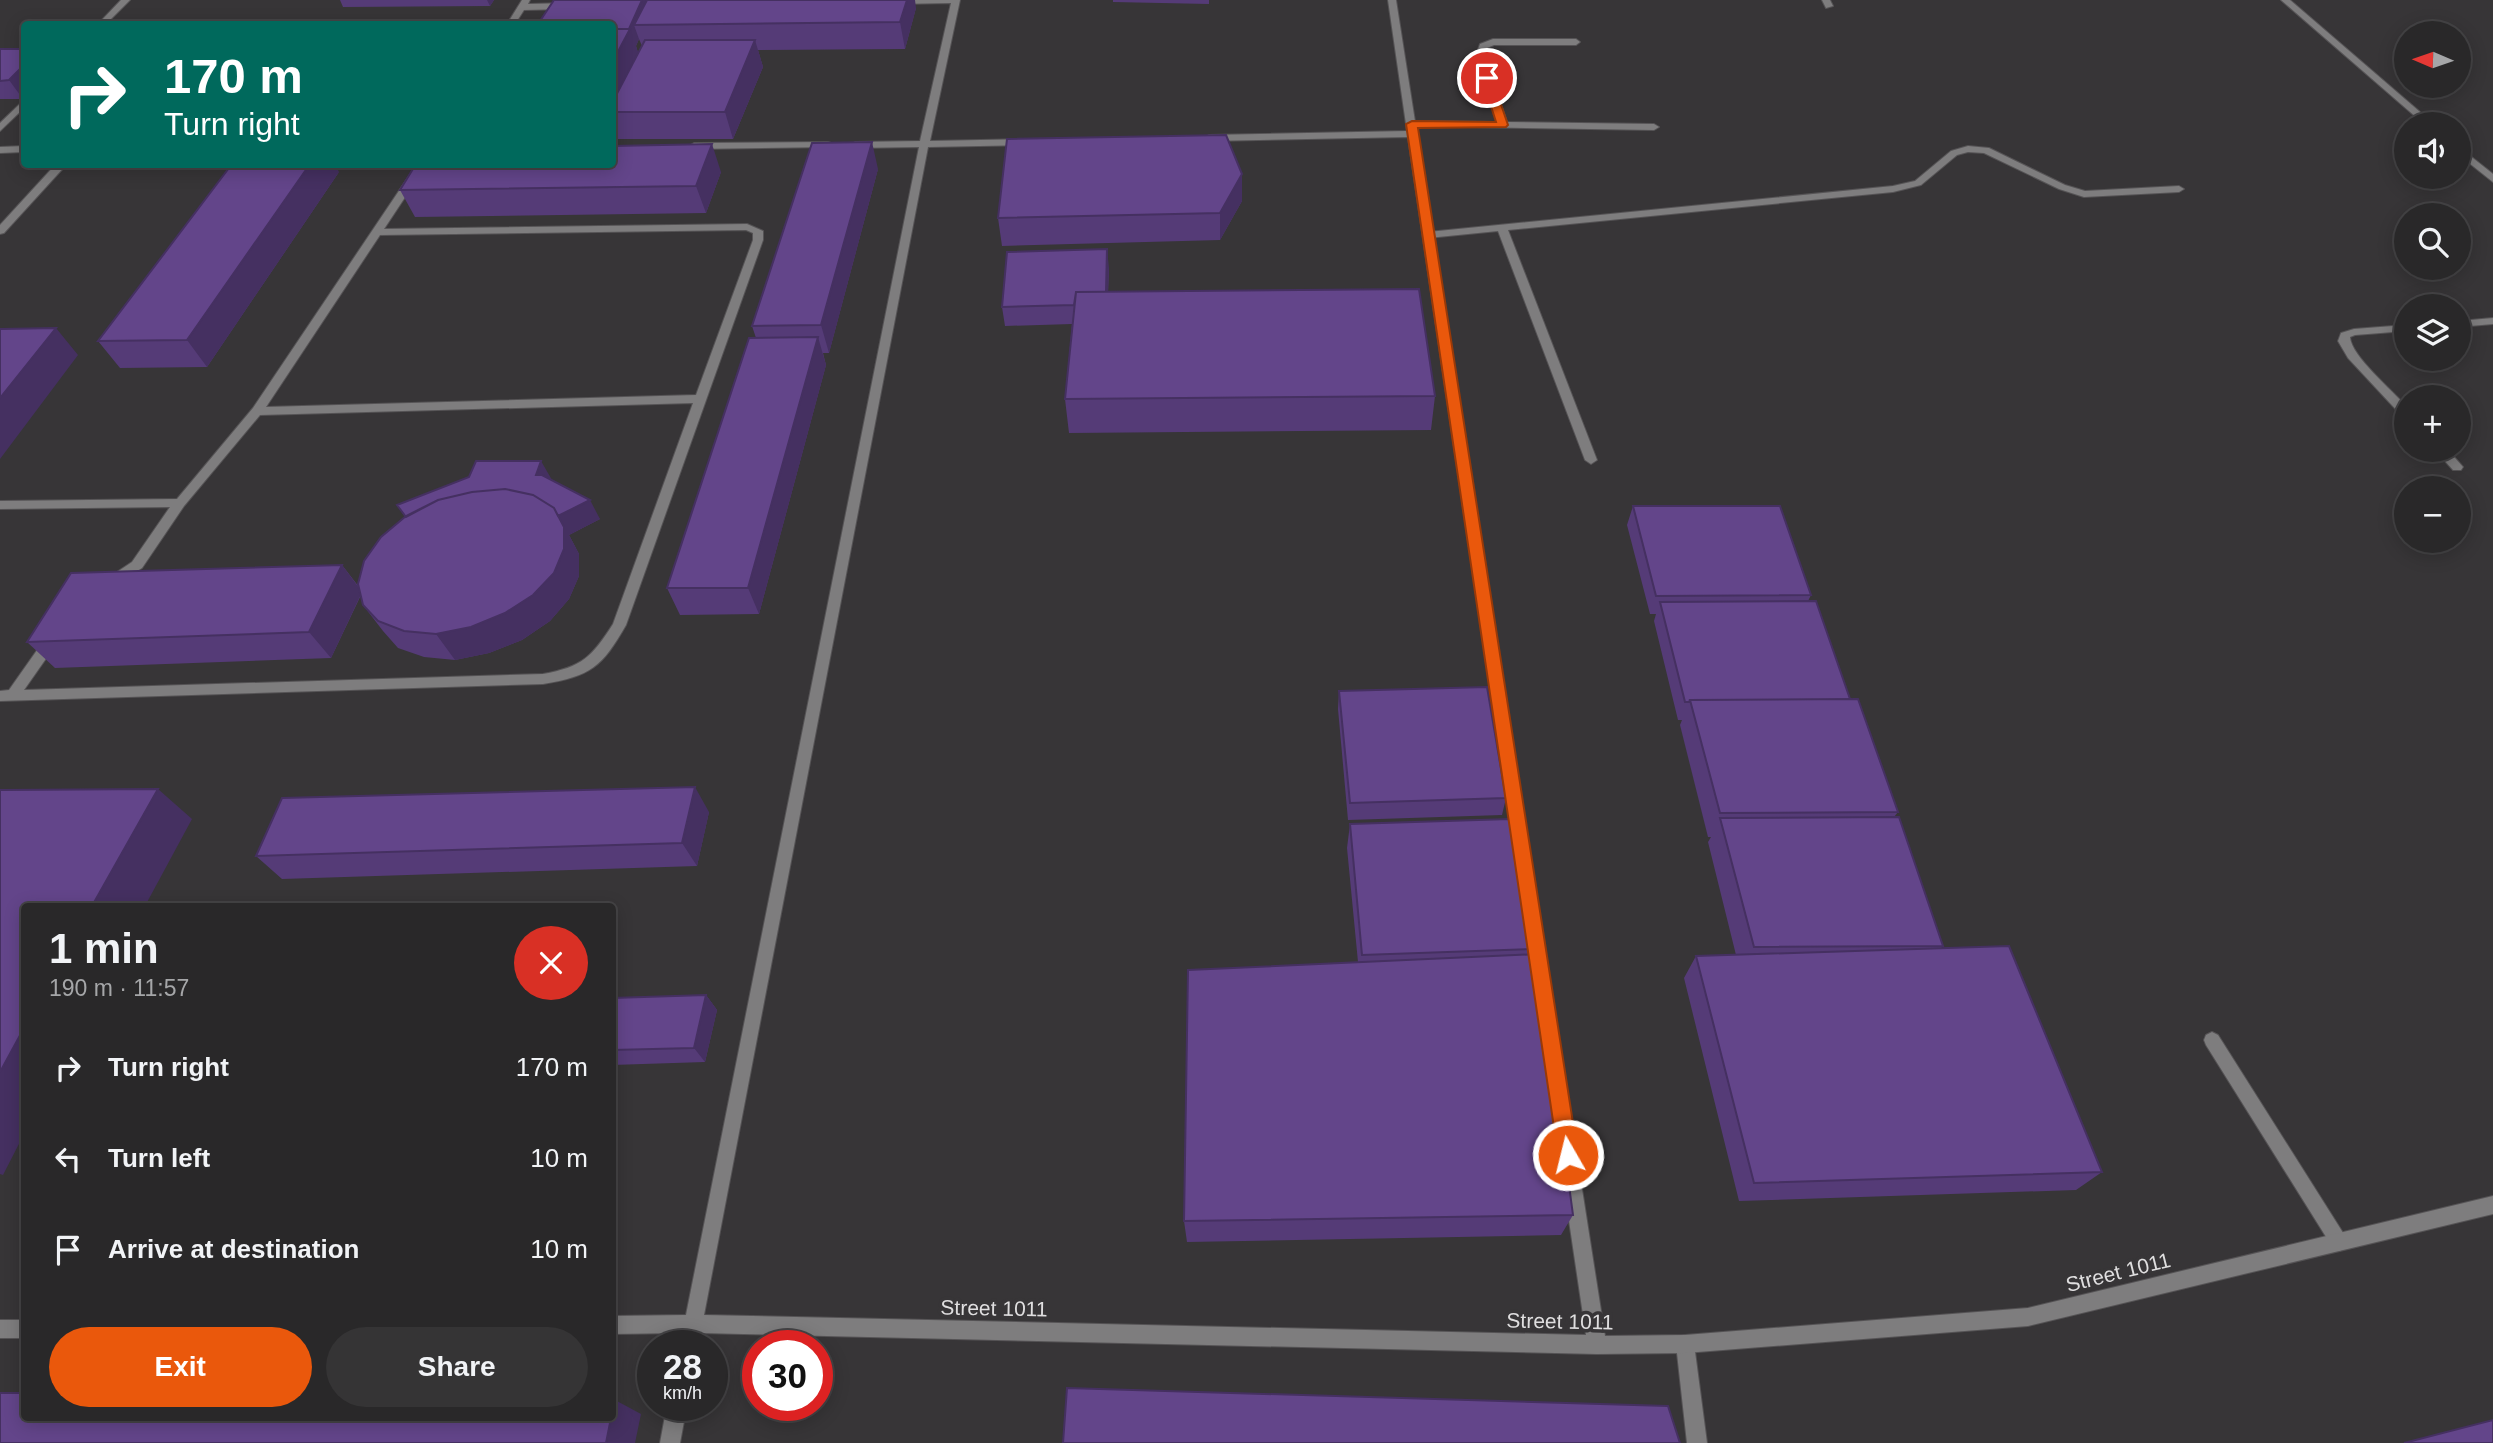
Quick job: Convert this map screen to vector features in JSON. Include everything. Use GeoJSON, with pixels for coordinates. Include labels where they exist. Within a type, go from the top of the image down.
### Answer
{"type":"FeatureCollection","features":[{"type":"Feature","properties":{"kind":"street"},"geometry":{"type":"LineString","coordinates":[[105,21],[126,0]]}},
{"type":"Feature","properties":{"kind":"street"},"geometry":{"type":"LineString","coordinates":[[693,1330],[924,145],[956,0],[886,1]]}},
{"type":"Feature","properties":{"kind":"street"},"geometry":{"type":"LineString","coordinates":[[1392,0],[1597,1345]]}},
{"type":"Feature","properties":{"kind":"street"},"geometry":{"type":"LineString","coordinates":[[2285,0],[2415,112]]}},
{"type":"Feature","properties":{"kind":"street"},"geometry":{"type":"LineString","coordinates":[[513,21],[525,3],[579,6]]}},
{"type":"Feature","properties":{"kind":"street"},"geometry":{"type":"LineString","coordinates":[[1503,125],[1480,55],[1483,46],[1493,42],[1576,42]]}},
{"type":"Feature","properties":{"kind":"street"},"geometry":{"type":"LineString","coordinates":[[0,128],[21,106]]}},
{"type":"Feature","properties":{"kind":"street"},"geometry":{"type":"LineString","coordinates":[[1203,139],[1503,125],[1654,127]]}},
{"type":"Feature","properties":{"kind":"street"},"geometry":{"type":"LineString","coordinates":[[680,146],[1035,142]]}},
{"type":"Feature","properties":{"kind":"street"},"geometry":{"type":"LineString","coordinates":[[0,149],[21,149]]}},
{"type":"Feature","properties":{"kind":"street"},"geometry":{"type":"LineString","coordinates":[[1428,235],[1782,202],[1893,188],[1918,183],[1954,153],[1968,149],[1986,150],[2062,187],[2084,194],[2179,189]]}},
{"type":"Feature","properties":{"kind":"street"},"geometry":{"type":"LineString","coordinates":[[2471,160],[2493,179]]}},
{"type":"Feature","properties":{"kind":"street"},"geometry":{"type":"LineString","coordinates":[[0,231],[58,168]]}},
{"type":"Feature","properties":{"kind":"street"},"geometry":{"type":"LineString","coordinates":[[105,586],[136,565],[180,503],[257,411],[419,168]]}},
{"type":"Feature","properties":{"kind":"street"},"geometry":{"type":"LineString","coordinates":[[7,696],[542,679],[576,674],[598,660],[619,625],[758,240],[758,231],[747,227],[376,232]]}},
{"type":"Feature","properties":{"kind":"street"},"geometry":{"type":"LineString","coordinates":[[1502,227],[1591,460]]}},
{"type":"Feature","properties":{"kind":"street"},"geometry":{"type":"LineString","coordinates":[[2471,323],[2493,321]]}},
{"type":"Feature","properties":{"kind":"street"},"geometry":{"type":"LineString","coordinates":[[2394,329],[2354,332],[2346,335],[2344,341],[2351,355],[2394,400]]}},
{"type":"Feature","properties":{"kind":"street"},"geometry":{"type":"LineString","coordinates":[[257,411],[700,399]]}},
{"type":"Feature","properties":{"kind":"street"},"geometry":{"type":"LineString","coordinates":[[2452,462],[2457,467]]}},
{"type":"Feature","properties":{"kind":"street"},"geometry":{"type":"LineString","coordinates":[[0,505],[180,503]]}},
{"type":"Feature","properties":{"kind":"street"},"geometry":{"type":"LineString","coordinates":[[7,696],[56,634]]}},
{"type":"Feature","properties":{"kind":"street"},"geometry":{"type":"LineString","coordinates":[[2213,1040],[2339,1242]]}},
{"type":"Feature","properties":{"kind":"street","name":"Street 1011"},"geometry":{"type":"LineString","coordinates":[[616,1325],[694,1324],[1597,1345],[1685,1344],[2028,1317],[2493,1205]]}},
{"type":"Feature","properties":{"kind":"street"},"geometry":{"type":"LineString","coordinates":[[0,1329],[21,1329]]}},
{"type":"Feature","properties":{"kind":"street"},"geometry":{"type":"LineString","coordinates":[[1685,1344],[1696,1443]]}},
{"type":"Feature","properties":{"kind":"street"},"geometry":{"type":"LineString","coordinates":[[670,1443],[674,1421]]}},
{"type":"Feature","properties":{"kind":"building"},"geometry":{"type":"Polygon","coordinates":[[[554,0],[642,0],[629,29],[616,29],[616,21],[540,21],[554,0]]]}},
{"type":"Feature","properties":{"kind":"building"},"geometry":{"type":"Polygon","coordinates":[[[647,0],[907,0],[900,22],[634,25],[647,0]]]}},
{"type":"Feature","properties":{"kind":"building"},"geometry":{"type":"Polygon","coordinates":[[[616,29],[630,29],[616,55],[616,29]]]}},
{"type":"Feature","properties":{"kind":"building"},"geometry":{"type":"Polygon","coordinates":[[[645,40],[755,40],[725,112],[616,112],[616,95],[645,40]]]}},
{"type":"Feature","properties":{"kind":"building"},"geometry":{"type":"Polygon","coordinates":[[[0,49],[21,49],[21,68],[9,80],[0,81],[0,49]]]}},
{"type":"Feature","properties":{"kind":"building"},"geometry":{"type":"Polygon","coordinates":[[[1226,135],[1242,174],[1220,213],[998,218],[1007,139],[1226,135]]]}},
{"type":"Feature","properties":{"kind":"building"},"geometry":{"type":"Polygon","coordinates":[[[872,142],[821,325],[752,326],[812,143],[872,142]]]}},
{"type":"Feature","properties":{"kind":"building"},"geometry":{"type":"Polygon","coordinates":[[[712,144],[696,186],[400,190],[414,168],[616,168],[616,146],[712,144]]]}},
{"type":"Feature","properties":{"kind":"building"},"geometry":{"type":"Polygon","coordinates":[[[229,168],[307,168],[187,340],[98,341],[229,168]]]}},
{"type":"Feature","properties":{"kind":"building"},"geometry":{"type":"Polygon","coordinates":[[[1107,249],[1106,292],[1076,292],[1074,305],[1002,307],[1007,252],[1107,249]]]}},
{"type":"Feature","properties":{"kind":"building"},"geometry":{"type":"Polygon","coordinates":[[[1419,289],[1435,396],[1065,399],[1076,292],[1419,289]]]}},
{"type":"Feature","properties":{"kind":"building"},"geometry":{"type":"Polygon","coordinates":[[[56,328],[0,398],[0,329],[56,328]]]}},
{"type":"Feature","properties":{"kind":"building"},"geometry":{"type":"Polygon","coordinates":[[[818,337],[748,588],[667,588],[749,338],[818,337]]]}},
{"type":"Feature","properties":{"kind":"building"},"geometry":{"type":"Polygon","coordinates":[[[476,461],[541,461],[536,475],[542,475],[590,500],[558,516],[554,508],[533,495],[505,489],[472,492],[438,500],[406,517],[397,505],[469,477],[476,461]]]}},
{"type":"Feature","properties":{"kind":"building"},"geometry":{"type":"Polygon","coordinates":[[[505,489],[533,495],[554,508],[564,527],[564,549],[554,573],[533,595],[505,613],[471,627],[436,634],[404,631],[378,621],[363,605],[358,584],[364,561],[381,537],[406,516],[438,500],[472,492],[505,489]]]}},
{"type":"Feature","properties":{"kind":"building"},"geometry":{"type":"Polygon","coordinates":[[[1633,506],[1780,506],[1811,595],[1656,596],[1633,506]]]}},
{"type":"Feature","properties":{"kind":"building"},"geometry":{"type":"Polygon","coordinates":[[[342,565],[309,632],[27,642],[71,573],[342,565]]]}},
{"type":"Feature","properties":{"kind":"building"},"geometry":{"type":"Polygon","coordinates":[[[1816,601],[1850,699],[1685,702],[1660,602],[1816,601]]]}},
{"type":"Feature","properties":{"kind":"building"},"geometry":{"type":"Polygon","coordinates":[[[1487,687],[1506,798],[1350,803],[1339,691],[1487,687]]]}},
{"type":"Feature","properties":{"kind":"building"},"geometry":{"type":"Polygon","coordinates":[[[1858,699],[1898,812],[1720,813],[1690,700],[1858,699]]]}},
{"type":"Feature","properties":{"kind":"building"},"geometry":{"type":"Polygon","coordinates":[[[695,787],[682,843],[256,856],[282,798],[695,787]]]}},
{"type":"Feature","properties":{"kind":"building"},"geometry":{"type":"Polygon","coordinates":[[[158,789],[94,903],[21,903],[21,1034],[0,1072],[0,790],[158,789]]]}},
{"type":"Feature","properties":{"kind":"building"},"geometry":{"type":"Polygon","coordinates":[[[1899,817],[1943,946],[1754,947],[1720,818],[1899,817]]]}},
{"type":"Feature","properties":{"kind":"building"},"geometry":{"type":"Polygon","coordinates":[[[1510,819],[1534,949],[1362,955],[1350,824],[1510,819]]]}},
{"type":"Feature","properties":{"kind":"building"},"geometry":{"type":"Polygon","coordinates":[[[2009,946],[2102,1172],[1754,1183],[1696,956],[2009,946]]]}},
{"type":"Feature","properties":{"kind":"building"},"geometry":{"type":"Polygon","coordinates":[[[1538,954],[1573,1215],[1184,1221],[1188,970],[1538,954]]]}},
{"type":"Feature","properties":{"kind":"building"},"geometry":{"type":"Polygon","coordinates":[[[706,995],[694,1048],[616,1050],[616,998],[706,995]]]}},
{"type":"Feature","properties":{"kind":"building"},"geometry":{"type":"Polygon","coordinates":[[[1067,1388],[1668,1406],[1680,1443],[1063,1443],[1067,1388]]]}},
{"type":"Feature","properties":{"kind":"building"},"geometry":{"type":"Polygon","coordinates":[[[0,1393],[21,1393],[21,1421],[610,1421],[606,1443],[0,1443],[0,1393]]]}},
{"type":"Feature","properties":{"kind":"building"},"geometry":{"type":"Polygon","coordinates":[[[2493,1420],[2493,1443],[2404,1443],[2493,1420]]]}},
{"type":"Feature","properties":{"kind":"route"},"geometry":{"type":"LineString","coordinates":[[1487,78],[1503,125],[1412,124],[1568,1155]]}}]}
